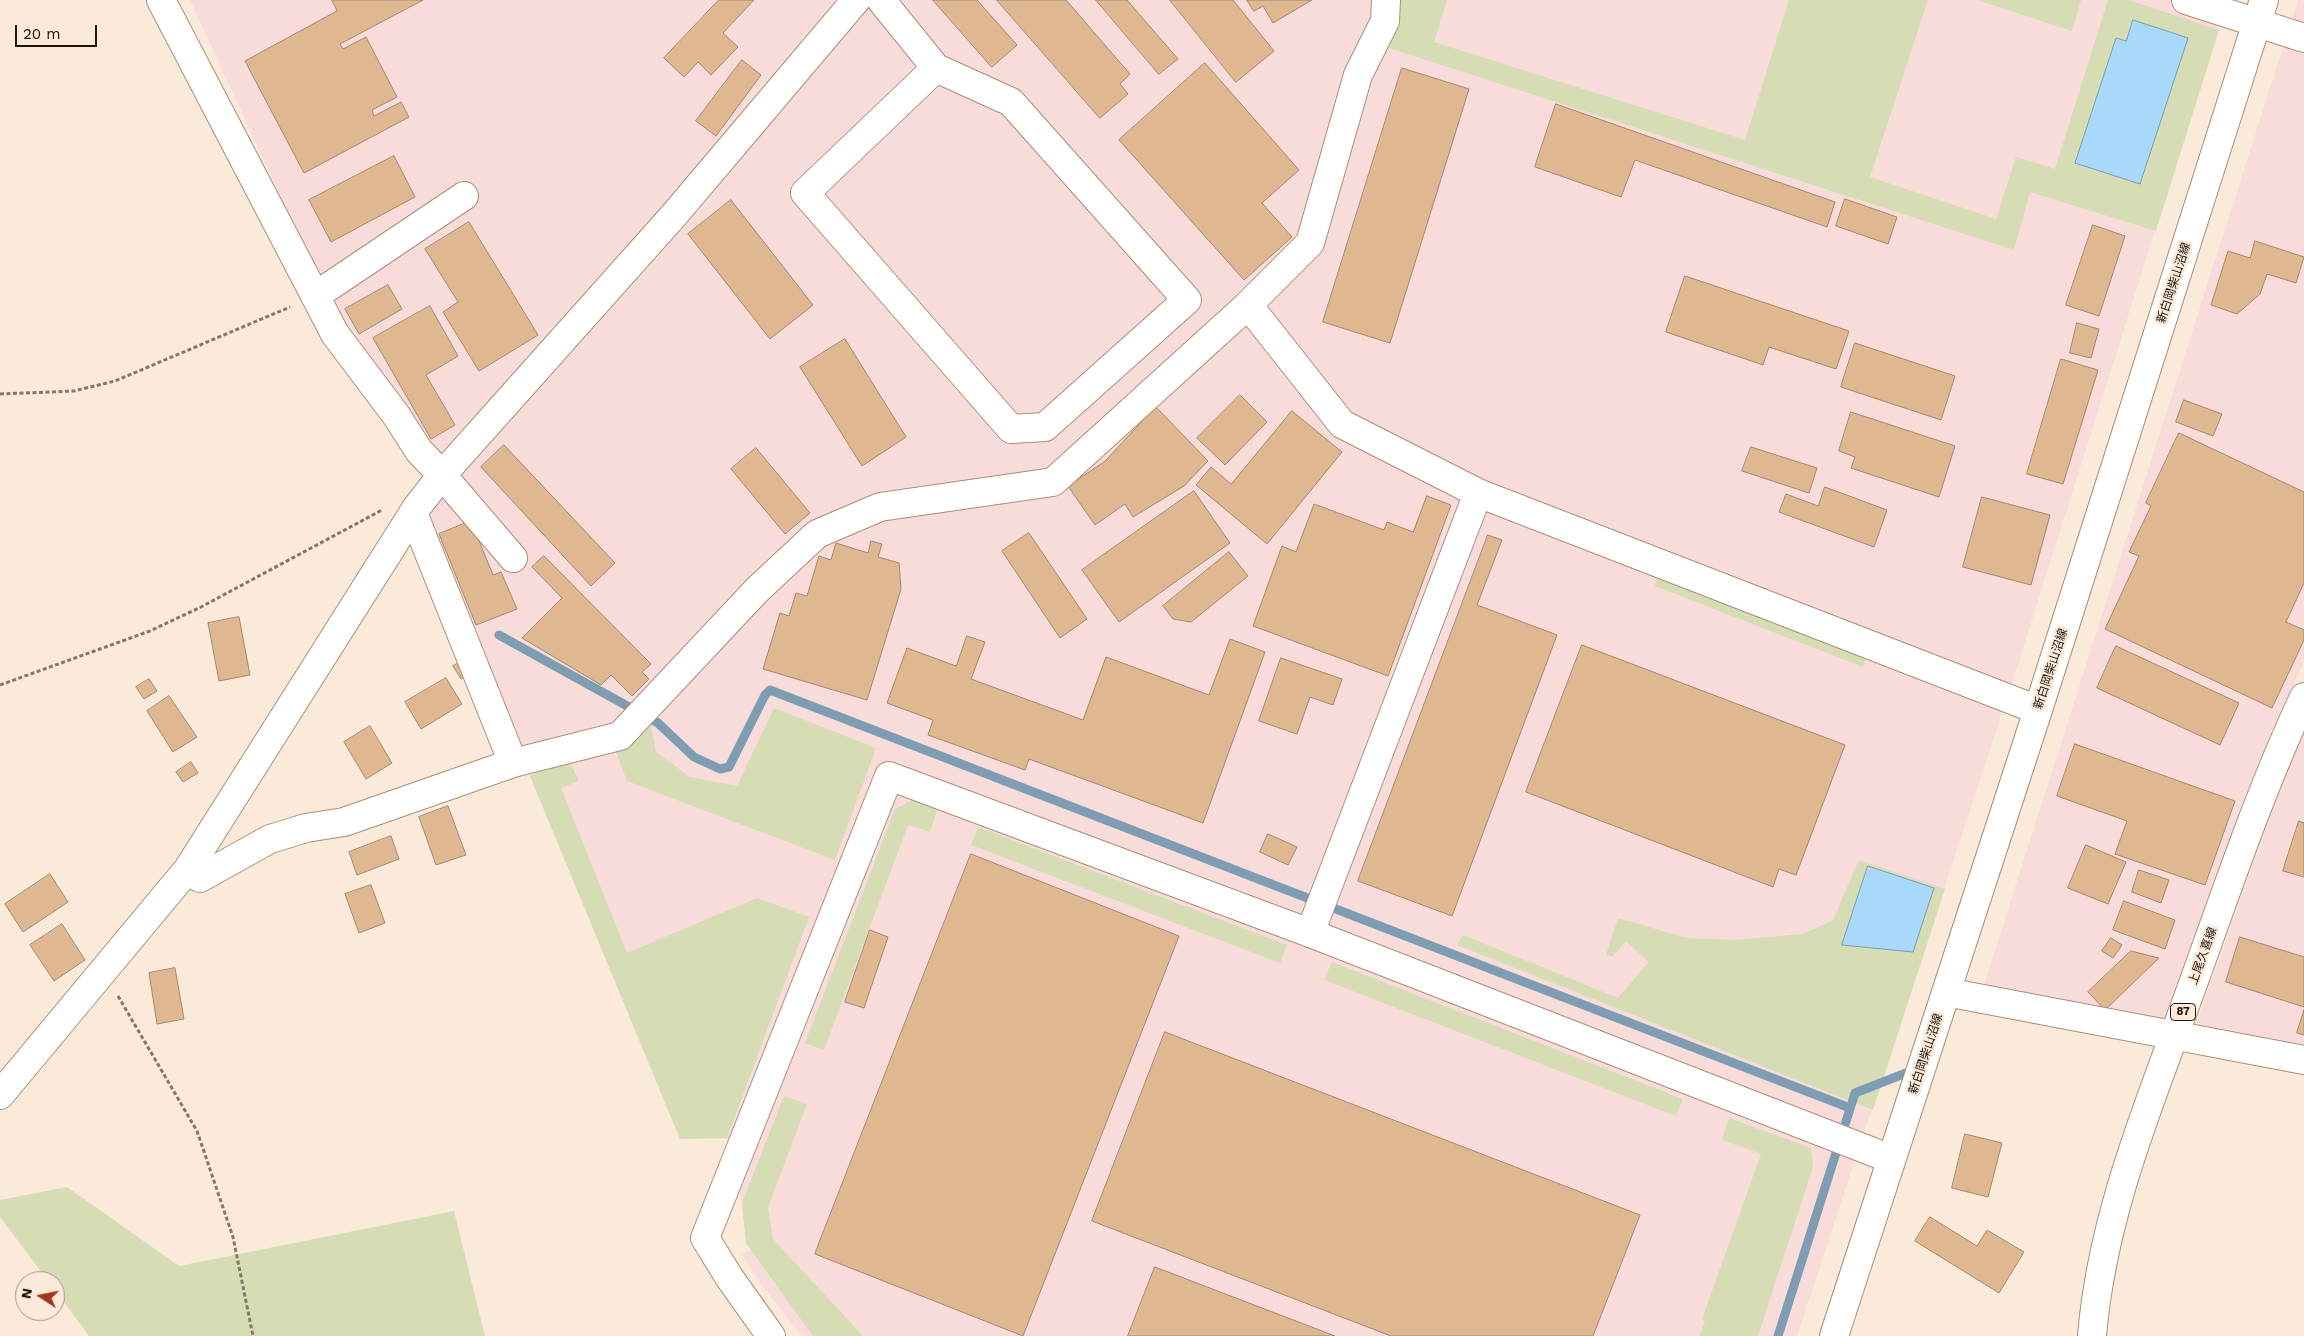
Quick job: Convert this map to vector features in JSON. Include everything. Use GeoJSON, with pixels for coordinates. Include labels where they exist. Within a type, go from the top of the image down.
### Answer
{"type":"FeatureCollection","features":[{"type":"Feature","properties":{"kind":"street"},"geometry":{"type":"LineString","coordinates":[[161,0],[335,334],[396,415],[419,451],[513,558]]}},
{"type":"Feature","properties":{"kind":"street"},"geometry":{"type":"LineString","coordinates":[[0,1095],[188,869],[415,510],[442,475],[675,214],[856,0]]}},
{"type":"Feature","properties":{"kind":"street"},"geometry":{"type":"LineString","coordinates":[[881,0],[936,68],[1011,102],[1187,300],[1045,427],[1011,429],[805,194],[936,68]]}},
{"type":"Feature","properties":{"kind":"street"},"geometry":{"type":"LineString","coordinates":[[188,869],[200,878],[270,839],[306,828],[344,822],[513,763],[620,736],[757,590],[818,534],[880,506],[1053,482],[1248,306],[1310,243],[1358,74],[1385,21],[1386,0]]}},
{"type":"Feature","properties":{"kind":"street"},"geometry":{"type":"LineString","coordinates":[[2186,0],[2260,11],[2304,38]]}},
{"type":"Feature","properties":{"kind":"street","name":"新白岡柴山沼線"},"geometry":{"type":"LineString","coordinates":[[1834,1336],[2038,710],[2260,11]]}},
{"type":"Feature","properties":{"kind":"street"},"geometry":{"type":"LineString","coordinates":[[315,296],[464,196]]}},
{"type":"Feature","properties":{"kind":"street"},"geometry":{"type":"LineString","coordinates":[[1248,306],[1342,424],[1478,493],[2038,710]]}},
{"type":"Feature","properties":{"kind":"street"},"geometry":{"type":"LineString","coordinates":[[1310,933],[1478,493]]}},
{"type":"Feature","properties":{"kind":"street"},"geometry":{"type":"LineString","coordinates":[[415,510],[513,763]]}},
{"type":"Feature","properties":{"kind":"street","name":"上尾久喜線"},"geometry":{"type":"LineString","coordinates":[[2092,1336],[2095,1300],[2110,1222],[2131,1156],[2266,780],[2304,697]]}},
{"type":"Feature","properties":{"kind":"street"},"geometry":{"type":"LineString","coordinates":[[771,1336],[729,1277],[705,1238],[889,776],[1310,933],[1891,1159]]}},
{"type":"Feature","properties":{"kind":"street"},"geometry":{"type":"LineString","coordinates":[[1946,992],[2304,1060]]}},
{"type":"Feature","properties":{"kind":"path"},"geometry":{"type":"LineString","coordinates":[[0,394],[74,391],[115,381],[315,296]]}},
{"type":"Feature","properties":{"kind":"path"},"geometry":{"type":"LineString","coordinates":[[0,685],[150,630],[201,607],[380,510],[415,510]]}},
{"type":"Feature","properties":{"kind":"path"},"geometry":{"type":"LineString","coordinates":[[104,970],[197,1131],[233,1237],[253,1336]]}},
{"type":"Feature","properties":{"kind":"shaded area"},"geometry":{"type":"Polygon","coordinates":[[[190,0],[836,0],[659,214],[439,455],[353,346],[327,297],[190,0]]]}},
{"type":"Feature","properties":{"kind":"shaded area"},"geometry":{"type":"Polygon","coordinates":[[[875,0],[2228,0],[2014,677],[1797,1336],[802,1336],[763,1287],[742,1255],[751,1250],[746,1243],[742,1203],[727,1138],[680,1139],[530,776],[427,536],[433,507],[706,204],[770,123],[786,107],[875,0]]]}},
{"type":"Feature","properties":{"kind":"shaded area"},"geometry":{"type":"Polygon","coordinates":[[[2298,0],[2304,0],[2304,661],[2249,788],[2164,1020],[1982,991],[2298,0]]]}},
{"type":"Feature","properties":{"kind":"shaded area"},"geometry":{"type":"Polygon","coordinates":[[[2301,730],[2304,730],[2304,1054],[2195,1026],[2301,730]]]}},
{"type":"Feature","properties":{"kind":"green space"},"geometry":{"type":"Polygon","coordinates":[[[1401,0],[1447,0],[1434,42],[1745,140],[1789,0],[1928,0],[1870,177],[1996,219],[2016,157],[2055,169],[2108,0],[2129,0],[2219,30],[2156,231],[2030,192],[2014,250],[1389,48],[1399,24],[1401,0]]]}},
{"type":"Feature","properties":{"kind":"green space"},"geometry":{"type":"Polygon","coordinates":[[[1977,0],[2081,0],[2072,31],[1977,0]]]}},
{"type":"Feature","properties":{"kind":"green space"},"geometry":{"type":"Polygon","coordinates":[[[1658,577],[1866,659],[1863,667],[1655,586],[1658,577]]]}},
{"type":"Feature","properties":{"kind":"green space"},"geometry":{"type":"Polygon","coordinates":[[[774,708],[876,748],[835,860],[627,781],[615,749],[627,748],[651,726],[656,752],[690,777],[737,786],[774,708]]]}},
{"type":"Feature","properties":{"kind":"green space"},"geometry":{"type":"Polygon","coordinates":[[[569,761],[579,781],[561,788],[627,953],[757,898],[809,917],[727,1138],[680,1139],[530,776],[569,761]]]}},
{"type":"Feature","properties":{"kind":"green space"},"geometry":{"type":"Polygon","coordinates":[[[913,800],[937,810],[930,832],[908,825],[824,1050],[805,1043],[895,809],[913,800]]]}},
{"type":"Feature","properties":{"kind":"green space"},"geometry":{"type":"Polygon","coordinates":[[[978,827],[1287,945],[1280,963],[971,845],[978,827]]]}},
{"type":"Feature","properties":{"kind":"green space"},"geometry":{"type":"Polygon","coordinates":[[[1859,860],[1945,889],[1873,1110],[1457,945],[1463,935],[1618,998],[1649,962],[1626,941],[1613,956],[1606,955],[1618,918],[1687,938],[1735,940],[1803,934],[1833,920],[1859,860]]]}},
{"type":"Feature","properties":{"kind":"green space"},"geometry":{"type":"Polygon","coordinates":[[[1332,962],[1683,1099],[1676,1116],[1324,980],[1332,962]]]}},
{"type":"Feature","properties":{"kind":"green space"},"geometry":{"type":"Polygon","coordinates":[[[784,1096],[807,1104],[768,1207],[773,1239],[863,1336],[813,1336],[746,1243],[742,1203],[784,1096]]]}},
{"type":"Feature","properties":{"kind":"green space"},"geometry":{"type":"Polygon","coordinates":[[[1729,1118],[1811,1148],[1813,1167],[1758,1336],[1699,1336],[1705,1322],[1702,1319],[1761,1154],[1722,1140],[1729,1118]]]}},
{"type":"Feature","properties":{"kind":"green space"},"geometry":{"type":"Polygon","coordinates":[[[67,1187],[179,1266],[454,1211],[485,1336],[89,1336],[65,1304],[65,1271],[40,1271],[0,1217],[0,1200],[67,1187]]]}},
{"type":"Feature","properties":{"kind":"water"},"geometry":{"type":"Polygon","coordinates":[[[2133,20],[2188,38],[2140,184],[2075,163],[2116,38],[2126,41],[2133,20]]]}},
{"type":"Feature","properties":{"kind":"water"},"geometry":{"type":"Polygon","coordinates":[[[1868,866],[1934,888],[1913,952],[1842,945],[1868,866]]]}},
{"type":"Feature","properties":{"kind":"building"},"geometry":{"type":"Polygon","coordinates":[[[332,0],[423,0],[340,44],[343,49],[366,37],[397,97],[372,110],[374,116],[401,102],[409,117],[304,173],[245,61],[337,11],[332,0]]]}},
{"type":"Feature","properties":{"kind":"building"},"geometry":{"type":"Polygon","coordinates":[[[719,0],[754,0],[723,33],[738,47],[711,75],[698,62],[684,77],[664,58],[719,0]]]}},
{"type":"Feature","properties":{"kind":"building"},"geometry":{"type":"Polygon","coordinates":[[[933,0],[977,0],[1017,45],[992,67],[933,0]]]}},
{"type":"Feature","properties":{"kind":"building"},"geometry":{"type":"Polygon","coordinates":[[[997,0],[1066,0],[1130,74],[1120,84],[1128,94],[1100,118],[997,0]]]}},
{"type":"Feature","properties":{"kind":"building"},"geometry":{"type":"Polygon","coordinates":[[[1096,0],[1127,0],[1178,59],[1159,74],[1096,0]]]}},
{"type":"Feature","properties":{"kind":"building"},"geometry":{"type":"Polygon","coordinates":[[[1170,0],[1233,0],[1274,51],[1236,82],[1170,0]]]}},
{"type":"Feature","properties":{"kind":"building"},"geometry":{"type":"Polygon","coordinates":[[[1247,0],[1312,0],[1273,23],[1263,6],[1254,11],[1247,0]]]}},
{"type":"Feature","properties":{"kind":"building"},"geometry":{"type":"Polygon","coordinates":[[[742,60],[761,75],[716,136],[696,121],[742,60]]]}},
{"type":"Feature","properties":{"kind":"building"},"geometry":{"type":"Polygon","coordinates":[[[1205,63],[1299,170],[1262,203],[1292,237],[1244,280],[1119,140],[1205,63]]]}},
{"type":"Feature","properties":{"kind":"building"},"geometry":{"type":"Polygon","coordinates":[[[1402,68],[1469,89],[1390,343],[1323,322],[1402,68]]]}},
{"type":"Feature","properties":{"kind":"building"},"geometry":{"type":"Polygon","coordinates":[[[1556,104],[1835,202],[1827,227],[1635,160],[1621,197],[1535,167],[1556,104]]]}},
{"type":"Feature","properties":{"kind":"building"},"geometry":{"type":"Polygon","coordinates":[[[394,156],[415,197],[331,242],[309,200],[394,156]]]}},
{"type":"Feature","properties":{"kind":"building"},"geometry":{"type":"Polygon","coordinates":[[[1845,199],[1897,217],[1888,244],[1836,226],[1845,199]]]}},
{"type":"Feature","properties":{"kind":"building"},"geometry":{"type":"Polygon","coordinates":[[[731,200],[813,305],[770,339],[688,234],[731,200]]]}},
{"type":"Feature","properties":{"kind":"building"},"geometry":{"type":"Polygon","coordinates":[[[469,222],[538,335],[479,371],[443,312],[458,302],[425,249],[469,222]]]}},
{"type":"Feature","properties":{"kind":"building"},"geometry":{"type":"Polygon","coordinates":[[[2093,225],[2125,236],[2099,316],[2066,305],[2093,225]]]}},
{"type":"Feature","properties":{"kind":"building"},"geometry":{"type":"Polygon","coordinates":[[[2255,241],[2304,257],[2296,283],[2267,274],[2260,294],[2237,314],[2211,305],[2228,251],[2250,258],[2255,241]]]}},
{"type":"Feature","properties":{"kind":"building"},"geometry":{"type":"Polygon","coordinates":[[[1685,276],[1849,331],[1836,369],[1769,347],[1763,365],[1666,332],[1685,276]]]}},
{"type":"Feature","properties":{"kind":"building"},"geometry":{"type":"Polygon","coordinates":[[[388,285],[402,309],[359,334],[345,309],[388,285]]]}},
{"type":"Feature","properties":{"kind":"building"},"geometry":{"type":"Polygon","coordinates":[[[430,306],[458,356],[426,375],[455,425],[431,439],[373,338],[430,306]]]}},
{"type":"Feature","properties":{"kind":"building"},"geometry":{"type":"Polygon","coordinates":[[[2077,323],[2099,329],[2091,358],[2070,353],[2077,323]]]}},
{"type":"Feature","properties":{"kind":"building"},"geometry":{"type":"Polygon","coordinates":[[[845,339],[906,437],[862,466],[800,367],[845,339]]]}},
{"type":"Feature","properties":{"kind":"building"},"geometry":{"type":"Polygon","coordinates":[[[1855,343],[1955,376],[1941,420],[1841,387],[1855,343]]]}},
{"type":"Feature","properties":{"kind":"building"},"geometry":{"type":"Polygon","coordinates":[[[2061,359],[2098,370],[2063,484],[2027,474],[2061,359]]]}},
{"type":"Feature","properties":{"kind":"building"},"geometry":{"type":"Polygon","coordinates":[[[1240,395],[1267,422],[1225,465],[1197,438],[1240,395]]]}},
{"type":"Feature","properties":{"kind":"building"},"geometry":{"type":"Polygon","coordinates":[[[2184,400],[2222,414],[2213,436],[2176,422],[2184,400]]]}},
{"type":"Feature","properties":{"kind":"building"},"geometry":{"type":"Polygon","coordinates":[[[1156,407],[1208,461],[1184,486],[1133,517],[1125,504],[1095,525],[1068,486],[1104,462],[1156,407]]]}},
{"type":"Feature","properties":{"kind":"building"},"geometry":{"type":"Polygon","coordinates":[[[1292,411],[1342,452],[1267,544],[1196,485],[1211,467],[1231,484],[1292,411]]]}},
{"type":"Feature","properties":{"kind":"building"},"geometry":{"type":"Polygon","coordinates":[[[1851,412],[1955,446],[1939,497],[1851,468],[1855,457],[1839,451],[1851,412]]]}},
{"type":"Feature","properties":{"kind":"building"},"geometry":{"type":"Polygon","coordinates":[[[2179,433],[2304,492],[2304,583],[2286,622],[2304,630],[2304,640],[2272,708],[2105,629],[2139,556],[2129,552],[2151,506],[2146,503],[2179,433]]]}},
{"type":"Feature","properties":{"kind":"building"},"geometry":{"type":"Polygon","coordinates":[[[504,445],[615,563],[591,586],[481,467],[504,445]]]}},
{"type":"Feature","properties":{"kind":"building"},"geometry":{"type":"Polygon","coordinates":[[[1751,447],[1817,468],[1809,493],[1742,471],[1751,447]]]}},
{"type":"Feature","properties":{"kind":"building"},"geometry":{"type":"Polygon","coordinates":[[[756,448],[810,513],[785,534],[731,469],[756,448]]]}},
{"type":"Feature","properties":{"kind":"building"},"geometry":{"type":"Polygon","coordinates":[[[1825,487],[1887,510],[1874,547],[1779,512],[1786,494],[1818,506],[1825,487]]]}},
{"type":"Feature","properties":{"kind":"building"},"geometry":{"type":"Polygon","coordinates":[[[1194,491],[1230,543],[1119,622],[1082,570],[1194,491]]]}},
{"type":"Feature","properties":{"kind":"building"},"geometry":{"type":"Polygon","coordinates":[[[1427,496],[1451,505],[1388,676],[1253,626],[1282,546],[1296,552],[1314,504],[1384,530],[1387,522],[1413,532],[1427,496]]]}},
{"type":"Feature","properties":{"kind":"building"},"geometry":{"type":"Polygon","coordinates":[[[1982,497],[2050,515],[2031,585],[1963,567],[1982,497]]]}},
{"type":"Feature","properties":{"kind":"building"},"geometry":{"type":"Polygon","coordinates":[[[471,521],[493,575],[501,572],[517,609],[476,625],[439,534],[471,521]]]}},
{"type":"Feature","properties":{"kind":"building"},"geometry":{"type":"Polygon","coordinates":[[[1029,533],[1087,619],[1060,638],[1002,551],[1029,533]]]}},
{"type":"Feature","properties":{"kind":"building"},"geometry":{"type":"Polygon","coordinates":[[[1488,535],[1502,540],[1477,605],[1557,635],[1452,916],[1358,881],[1488,535]]]}},
{"type":"Feature","properties":{"kind":"building"},"geometry":{"type":"Polygon","coordinates":[[[871,541],[882,544],[878,557],[899,563],[901,589],[867,700],[763,669],[780,613],[789,616],[796,593],[807,596],[819,556],[831,560],[836,543],[868,553],[871,541]]]}},
{"type":"Feature","properties":{"kind":"building"},"geometry":{"type":"Polygon","coordinates":[[[1229,552],[1248,576],[1191,622],[1173,619],[1163,606],[1229,552]]]}},
{"type":"Feature","properties":{"kind":"building"},"geometry":{"type":"Polygon","coordinates":[[[544,556],[651,664],[642,672],[649,679],[632,696],[611,675],[601,685],[522,638],[562,598],[532,567],[544,556]]]}},
{"type":"Feature","properties":{"kind":"building"},"geometry":{"type":"Polygon","coordinates":[[[239,617],[250,675],[219,681],[208,623],[239,617]]]}},
{"type":"Feature","properties":{"kind":"building"},"geometry":{"type":"Polygon","coordinates":[[[967,636],[985,642],[971,679],[1083,720],[1106,657],[1209,695],[1230,639],[1265,652],[1203,823],[1029,759],[1025,770],[928,735],[933,720],[887,703],[907,648],[956,666],[967,636]]]}},
{"type":"Feature","properties":{"kind":"building"},"geometry":{"type":"Polygon","coordinates":[[[1582,645],[1845,745],[1796,875],[1779,869],[1773,887],[1526,792],[1582,645]]]}},
{"type":"Feature","properties":{"kind":"building"},"geometry":{"type":"Polygon","coordinates":[[[2116,646],[2239,703],[2220,745],[2097,688],[2116,646]]]}},
{"type":"Feature","properties":{"kind":"building"},"geometry":{"type":"Polygon","coordinates":[[[1281,658],[1342,679],[1333,705],[1310,697],[1297,734],[1259,721],[1281,658]]]}},
{"type":"Feature","properties":{"kind":"building"},"geometry":{"type":"Polygon","coordinates":[[[461,662],[469,674],[461,679],[453,666],[461,662]]]}},
{"type":"Feature","properties":{"kind":"building"},"geometry":{"type":"Polygon","coordinates":[[[446,678],[462,704],[421,729],[405,702],[446,678]]]}},
{"type":"Feature","properties":{"kind":"building"},"geometry":{"type":"Polygon","coordinates":[[[149,679],[157,691],[144,699],[136,687],[149,679]]]}},
{"type":"Feature","properties":{"kind":"building"},"geometry":{"type":"Polygon","coordinates":[[[169,696],[197,737],[173,752],[147,711],[169,696]]]}},
{"type":"Feature","properties":{"kind":"building"},"geometry":{"type":"Polygon","coordinates":[[[370,726],[392,763],[366,779],[344,742],[370,726]]]}},
{"type":"Feature","properties":{"kind":"building"},"geometry":{"type":"Polygon","coordinates":[[[2075,744],[2235,801],[2205,885],[2115,854],[2127,821],[2057,796],[2075,744]]]}},
{"type":"Feature","properties":{"kind":"building"},"geometry":{"type":"Polygon","coordinates":[[[191,762],[198,773],[183,782],[176,772],[191,762]]]}},
{"type":"Feature","properties":{"kind":"building"},"geometry":{"type":"Polygon","coordinates":[[[448,806],[466,855],[436,865],[419,817],[448,806]]]}},
{"type":"Feature","properties":{"kind":"building"},"geometry":{"type":"Polygon","coordinates":[[[2299,821],[2304,823],[2304,877],[2283,871],[2299,821]]]}},
{"type":"Feature","properties":{"kind":"building"},"geometry":{"type":"Polygon","coordinates":[[[1268,834],[1297,847],[1288,865],[1260,852],[1268,834]]]}},
{"type":"Feature","properties":{"kind":"building"},"geometry":{"type":"Polygon","coordinates":[[[391,836],[399,859],[357,875],[349,852],[391,836]]]}},
{"type":"Feature","properties":{"kind":"building"},"geometry":{"type":"Polygon","coordinates":[[[2086,845],[2126,862],[2108,904],[2068,888],[2086,845]]]}},
{"type":"Feature","properties":{"kind":"building"},"geometry":{"type":"Polygon","coordinates":[[[971,854],[1179,936],[1023,1336],[815,1254],[971,854]]]}},
{"type":"Feature","properties":{"kind":"building"},"geometry":{"type":"Polygon","coordinates":[[[2139,870],[2169,880],[2161,903],[2132,892],[2139,870]]]}},
{"type":"Feature","properties":{"kind":"building"},"geometry":{"type":"Polygon","coordinates":[[[50,874],[68,902],[23,932],[5,904],[50,874]]]}},
{"type":"Feature","properties":{"kind":"building"},"geometry":{"type":"Polygon","coordinates":[[[371,885],[385,923],[359,933],[345,894],[371,885]]]}},
{"type":"Feature","properties":{"kind":"building"},"geometry":{"type":"Polygon","coordinates":[[[2124,901],[2175,920],[2165,949],[2113,930],[2124,901]]]}},
{"type":"Feature","properties":{"kind":"building"},"geometry":{"type":"Polygon","coordinates":[[[62,924],[85,960],[54,981],[30,945],[62,924]]]}},
{"type":"Feature","properties":{"kind":"building"},"geometry":{"type":"Polygon","coordinates":[[[870,930],[888,937],[864,1008],[845,1002],[870,930]]]}},
{"type":"Feature","properties":{"kind":"building"},"geometry":{"type":"Polygon","coordinates":[[[2240,937],[2304,957],[2304,1007],[2226,982],[2240,937]]]}},
{"type":"Feature","properties":{"kind":"building"},"geometry":{"type":"Polygon","coordinates":[[[2111,938],[2122,945],[2113,958],[2102,951],[2111,938]]]}},
{"type":"Feature","properties":{"kind":"building"},"geometry":{"type":"Polygon","coordinates":[[[2131,951],[2159,958],[2105,1010],[2088,992],[2131,951]]]}},
{"type":"Feature","properties":{"kind":"building"},"geometry":{"type":"Polygon","coordinates":[[[175,968],[184,1019],[157,1024],[149,973],[175,968]]]}},
{"type":"Feature","properties":{"kind":"building"},"geometry":{"type":"Polygon","coordinates":[[[2304,1010],[2304,1035],[2297,1033],[2304,1010]]]}},
{"type":"Feature","properties":{"kind":"building"},"geometry":{"type":"Polygon","coordinates":[[[1165,1032],[1640,1215],[1593,1336],[1391,1336],[1092,1221],[1165,1032]]]}},
{"type":"Feature","properties":{"kind":"building"},"geometry":{"type":"Polygon","coordinates":[[[1965,1134],[2002,1143],[1988,1197],[1952,1188],[1965,1134]]]}},
{"type":"Feature","properties":{"kind":"building"},"geometry":{"type":"Polygon","coordinates":[[[1930,1217],[1977,1246],[1987,1230],[2024,1252],[1999,1293],[1915,1241],[1930,1217]]]}},
{"type":"Feature","properties":{"kind":"building"},"geometry":{"type":"Polygon","coordinates":[[[1155,1267],[1335,1336],[1128,1336],[1155,1267]]]}},
{"type":"Feature","properties":{"kind":"waterway"},"geometry":{"type":"LineString","coordinates":[[499,635],[658,723],[694,757],[720,769],[729,767],[765,695],[770,690],[1850,1108]]}},
{"type":"Feature","properties":{"kind":"waterway"},"geometry":{"type":"LineString","coordinates":[[1778,1336],[1855,1093],[1906,1073]]}}]}
